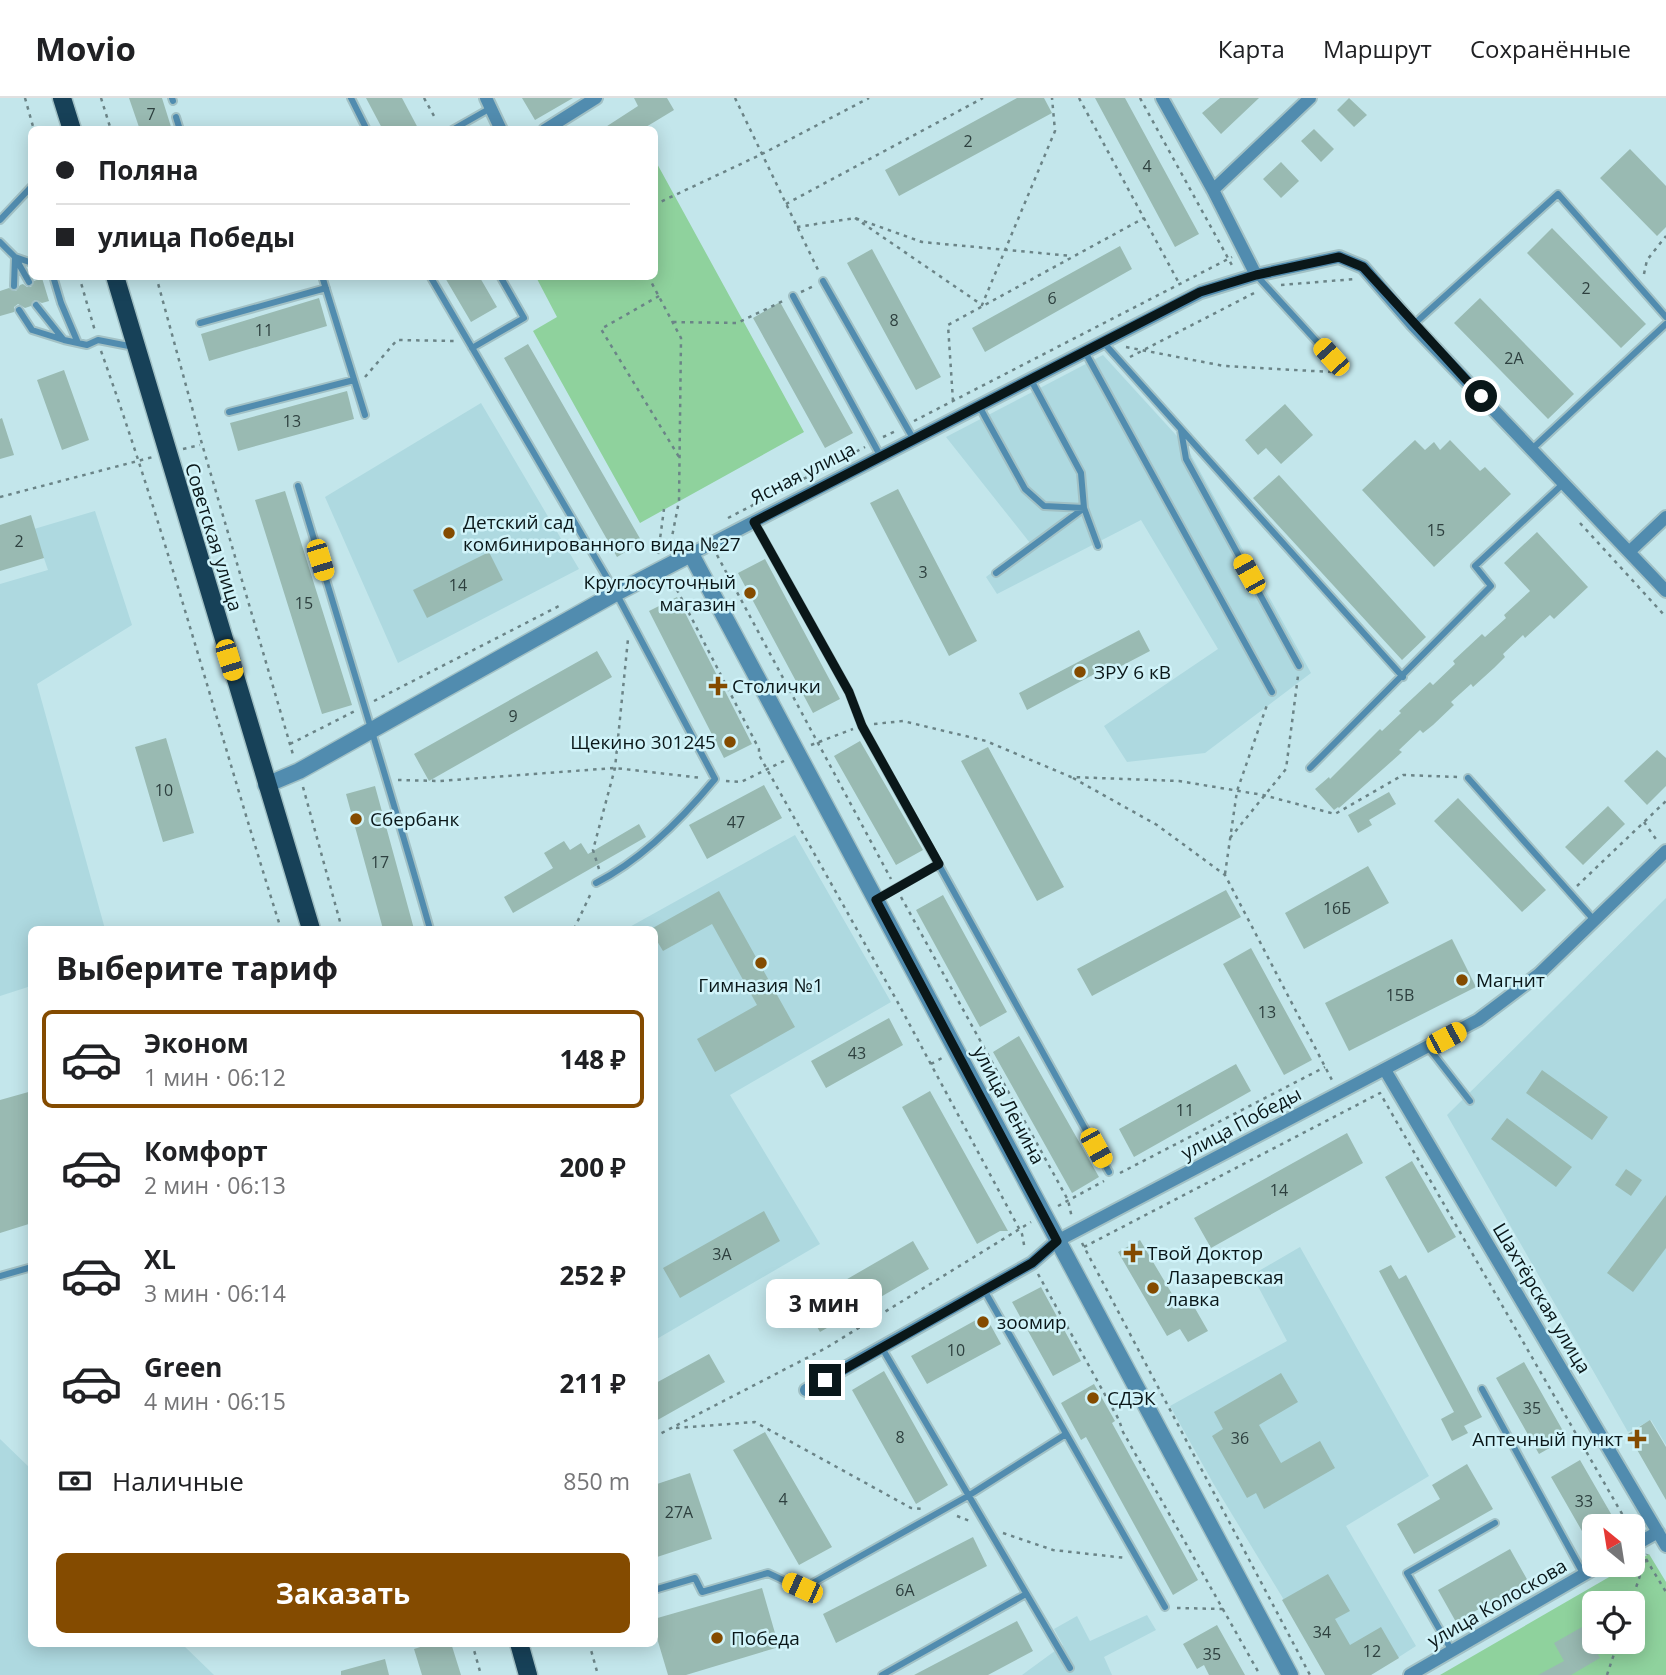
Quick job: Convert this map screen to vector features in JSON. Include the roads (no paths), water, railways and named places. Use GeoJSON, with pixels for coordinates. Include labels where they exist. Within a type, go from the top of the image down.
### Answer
{"type":"FeatureCollection","features":[{"type":"Feature","properties":{"kind":"main road"},"geometry":{"type":"LineString","coordinates":[[62,98],[71,126]]}},
{"type":"Feature","properties":{"kind":"main road","name":"Советская улица"},"geometry":{"type":"LineString","coordinates":[[116,280],[310,926]]}},
{"type":"Feature","properties":{"kind":"main road"},"geometry":{"type":"LineString","coordinates":[[520,1647],[528,1675]]}},
{"type":"Feature","properties":{"kind":"street"},"geometry":{"type":"LineString","coordinates":[[551,126],[596,98]]}},
{"type":"Feature","properties":{"kind":"street"},"geometry":{"type":"LineString","coordinates":[[1162,98],[1256,275]]}},
{"type":"Feature","properties":{"kind":"street"},"geometry":{"type":"LineString","coordinates":[[1213,190],[1310,98]]}},
{"type":"Feature","properties":{"kind":"street"},"geometry":{"type":"LineString","coordinates":[[488,103],[499,126]]}},
{"type":"Feature","properties":{"kind":"street","name":"Ясная улица"},"geometry":{"type":"LineString","coordinates":[[266,785],[299,771],[616,593],[662,561],[691,554],[1200,292],[1256,275],[1339,257],[1363,267],[1413,325],[1666,591]]}},
{"type":"Feature","properties":{"kind":"street"},"geometry":{"type":"LineString","coordinates":[[1629,552],[1666,517]]}},
{"type":"Feature","properties":{"kind":"street","name":"улица Ленина"},"geometry":{"type":"LineString","coordinates":[[691,554],[1290,1675]]}},
{"type":"Feature","properties":{"kind":"street","name":"улица Победы"},"geometry":{"type":"LineString","coordinates":[[806,1390],[1032,1263],[1057,1241],[1075,1231],[1478,1020],[1539,974],[1666,851]]}},
{"type":"Feature","properties":{"kind":"street","name":"Шахтёрская улица"},"geometry":{"type":"LineString","coordinates":[[1385,1070],[1666,1546]]}},
{"type":"Feature","properties":{"kind":"street"},"geometry":{"type":"LineString","coordinates":[[1645,1539],[1658,1532]]}},
{"type":"Feature","properties":{"kind":"street","name":"улица Колоскова"},"geometry":{"type":"LineString","coordinates":[[1410,1675],[1582,1576]]}},
{"type":"Feature","properties":{"kind":"lane"},"geometry":{"type":"LineString","coordinates":[[351,98],[365,126]]}},
{"type":"Feature","properties":{"kind":"lane"},"geometry":{"type":"LineString","coordinates":[[457,126],[488,103]]}},
{"type":"Feature","properties":{"kind":"lane"},"geometry":{"type":"LineString","coordinates":[[176,117],[179,126]]}},
{"type":"Feature","properties":{"kind":"lane"},"geometry":{"type":"LineString","coordinates":[[1,217],[28,190]]}},
{"type":"Feature","properties":{"kind":"lane"},"geometry":{"type":"LineString","coordinates":[[1413,325],[1558,194],[1666,317]]}},
{"type":"Feature","properties":{"kind":"lane"},"geometry":{"type":"LineString","coordinates":[[0,242],[15,257],[29,282]]}},
{"type":"Feature","properties":{"kind":"lane"},"geometry":{"type":"LineString","coordinates":[[15,257],[28,262]]}},
{"type":"Feature","properties":{"kind":"lane"},"geometry":{"type":"LineString","coordinates":[[14,286],[15,257]]}},
{"type":"Feature","properties":{"kind":"lane"},"geometry":{"type":"LineString","coordinates":[[1256,275],[1331,357]]}},
{"type":"Feature","properties":{"kind":"lane"},"geometry":{"type":"LineString","coordinates":[[54,280],[78,343]]}},
{"type":"Feature","properties":{"kind":"lane"},"geometry":{"type":"LineString","coordinates":[[323,280],[365,415]]}},
{"type":"Feature","properties":{"kind":"lane"},"geometry":{"type":"LineString","coordinates":[[432,280],[616,593],[715,779],[684,817],[617,873],[596,883]]}},
{"type":"Feature","properties":{"kind":"lane"},"geometry":{"type":"LineString","coordinates":[[470,344],[524,318],[502,280]]}},
{"type":"Feature","properties":{"kind":"lane"},"geometry":{"type":"LineString","coordinates":[[823,281],[914,440]]}},
{"type":"Feature","properties":{"kind":"lane"},"geometry":{"type":"LineString","coordinates":[[200,323],[326,288]]}},
{"type":"Feature","properties":{"kind":"lane"},"geometry":{"type":"LineString","coordinates":[[793,296],[881,457]]}},
{"type":"Feature","properties":{"kind":"lane"},"geometry":{"type":"LineString","coordinates":[[36,305],[64,340]]}},
{"type":"Feature","properties":{"kind":"lane"},"geometry":{"type":"LineString","coordinates":[[19,310],[32,330],[87,345],[98,340],[136,348]]}},
{"type":"Feature","properties":{"kind":"lane"},"geometry":{"type":"LineString","coordinates":[[1532,449],[1666,324]]}},
{"type":"Feature","properties":{"kind":"lane"},"geometry":{"type":"LineString","coordinates":[[1103,342],[1403,677]]}},
{"type":"Feature","properties":{"kind":"lane"},"geometry":{"type":"LineString","coordinates":[[1085,352],[1272,692]]}},
{"type":"Feature","properties":{"kind":"lane"},"geometry":{"type":"LineString","coordinates":[[1031,380],[1081,473],[1084,509],[1098,546]]}},
{"type":"Feature","properties":{"kind":"lane"},"geometry":{"type":"LineString","coordinates":[[229,412],[355,383]]}},
{"type":"Feature","properties":{"kind":"lane"},"geometry":{"type":"LineString","coordinates":[[979,406],[1025,489],[1044,506],[1084,509]]}},
{"type":"Feature","properties":{"kind":"lane"},"geometry":{"type":"LineString","coordinates":[[1181,428],[1186,459],[1300,666]]}},
{"type":"Feature","properties":{"kind":"lane"},"geometry":{"type":"LineString","coordinates":[[1310,768],[1491,586],[1475,565],[1565,482]]}},
{"type":"Feature","properties":{"kind":"lane"},"geometry":{"type":"LineString","coordinates":[[298,486],[388,779],[429,926]]}},
{"type":"Feature","properties":{"kind":"lane"},"geometry":{"type":"LineString","coordinates":[[996,573],[1084,509]]}},
{"type":"Feature","properties":{"kind":"lane"},"geometry":{"type":"LineString","coordinates":[[754,522],[849,692],[862,726],[1108,1172]]}},
{"type":"Feature","properties":{"kind":"lane"},"geometry":{"type":"LineString","coordinates":[[1468,778],[1594,920]]}},
{"type":"Feature","properties":{"kind":"lane"},"geometry":{"type":"LineString","coordinates":[[876,900],[939,864]]}},
{"type":"Feature","properties":{"kind":"lane"},"geometry":{"type":"LineString","coordinates":[[1428,1047],[1470,1101]]}},
{"type":"Feature","properties":{"kind":"lane"},"geometry":{"type":"LineString","coordinates":[[0,1276],[28,1268]]}},
{"type":"Feature","properties":{"kind":"lane"},"geometry":{"type":"LineString","coordinates":[[984,1290],[1166,1608]]}},
{"type":"Feature","properties":{"kind":"lane"},"geometry":{"type":"LineString","coordinates":[[883,1348],[1070,1668]]}},
{"type":"Feature","properties":{"kind":"lane"},"geometry":{"type":"LineString","coordinates":[[1482,1389],[1582,1571]]}},
{"type":"Feature","properties":{"kind":"lane"},"geometry":{"type":"LineString","coordinates":[[658,1589],[695,1578],[702,1592],[768,1573],[802,1588],[968,1496],[1066,1434]]}},
{"type":"Feature","properties":{"kind":"lane"},"geometry":{"type":"LineString","coordinates":[[1452,1651],[1407,1573],[1495,1523]]}},
{"type":"Feature","properties":{"kind":"lane"},"geometry":{"type":"LineString","coordinates":[[882,1675],[1026,1594]]}},
{"type":"Feature","properties":{"kind":"place","name":"Детский сад комбинированного вида №27"},"geometry":{"type":"Point","coordinates":[449,533]}},
{"type":"Feature","properties":{"kind":"place","name":"Круглосуточный магазин"},"geometry":{"type":"Point","coordinates":[750,593]}},
{"type":"Feature","properties":{"kind":"place","name":"ЗРУ 6 кВ"},"geometry":{"type":"Point","coordinates":[1080,672]}},
{"type":"Feature","properties":{"kind":"place","name":"Столички"},"geometry":{"type":"Point","coordinates":[718,686]}},
{"type":"Feature","properties":{"kind":"place","name":"Щекино 301245"},"geometry":{"type":"Point","coordinates":[730,742]}},
{"type":"Feature","properties":{"kind":"place","name":"Сбербанк"},"geometry":{"type":"Point","coordinates":[356,819]}},
{"type":"Feature","properties":{"kind":"place","name":"Гимназия №1"},"geometry":{"type":"Point","coordinates":[761,963]}},
{"type":"Feature","properties":{"kind":"place","name":"Магнит"},"geometry":{"type":"Point","coordinates":[1462,980]}},
{"type":"Feature","properties":{"kind":"place","name":"Твой Доктор"},"geometry":{"type":"Point","coordinates":[1133,1253]}},
{"type":"Feature","properties":{"kind":"place","name":"Лазаревская лавка"},"geometry":{"type":"Point","coordinates":[1153,1288]}},
{"type":"Feature","properties":{"kind":"place","name":"зоомир"},"geometry":{"type":"Point","coordinates":[983,1322]}},
{"type":"Feature","properties":{"kind":"place","name":"СДЭК"},"geometry":{"type":"Point","coordinates":[1093,1398]}},
{"type":"Feature","properties":{"kind":"place","name":"Аптечный пункт"},"geometry":{"type":"Point","coordinates":[1637,1439]}},
{"type":"Feature","properties":{"kind":"place","name":"Победа"},"geometry":{"type":"Point","coordinates":[717,1638]}}]}
